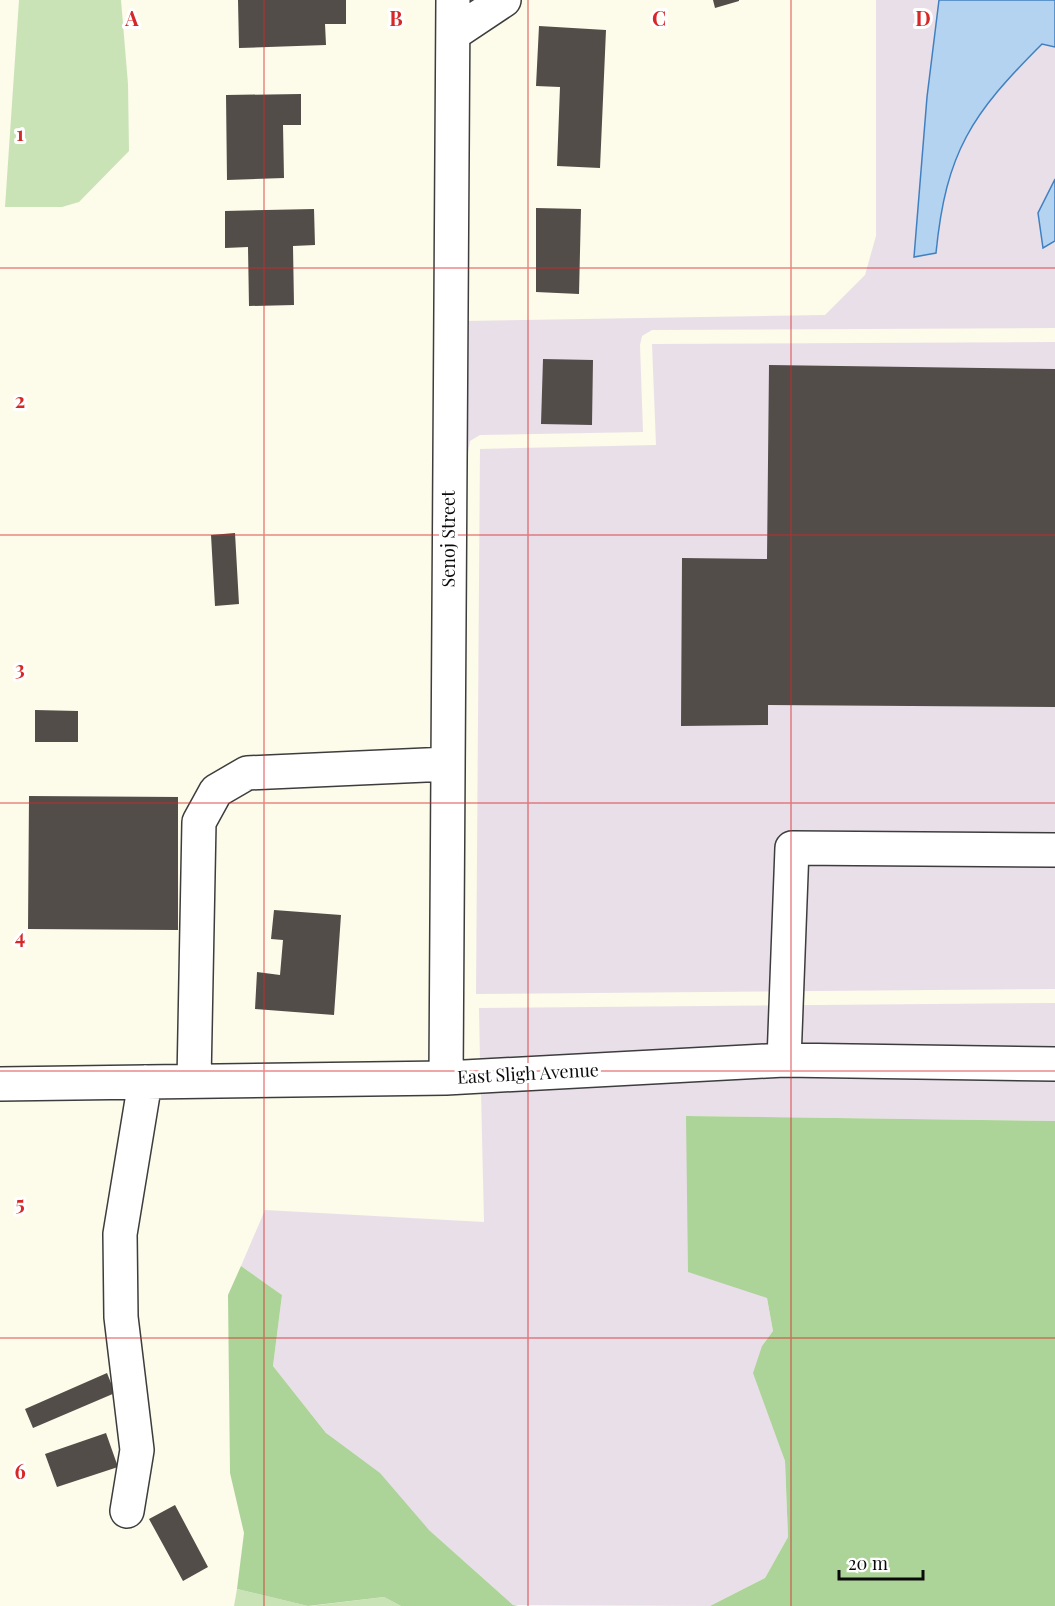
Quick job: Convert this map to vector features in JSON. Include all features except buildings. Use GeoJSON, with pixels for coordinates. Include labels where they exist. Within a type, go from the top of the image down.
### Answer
{"type":"FeatureCollection","features":[{"type":"Feature","properties":{"kind":"street","name":"Senoj Street"},"geometry":{"type":"LineString","coordinates":[[446,1078],[453,0]]}},
{"type":"Feature","properties":{"kind":"street"},"geometry":{"type":"LineString","coordinates":[[453,34],[504,0]]}},
{"type":"Feature","properties":{"kind":"street"},"geometry":{"type":"LineString","coordinates":[[194,1081],[199,822],[216,791],[247,772],[448,764]]}},
{"type":"Feature","properties":{"kind":"street"},"geometry":{"type":"LineString","coordinates":[[784,1060],[792,848],[1055,850]]}},
{"type":"Feature","properties":{"kind":"street","name":"East Sligh Avenue"},"geometry":{"type":"LineString","coordinates":[[0,1084],[446,1078],[784,1060],[1055,1064]]}},
{"type":"Feature","properties":{"kind":"street"},"geometry":{"type":"LineString","coordinates":[[127,1511],[137,1450],[121,1317],[120,1234],[145,1082]]}},
{"type":"Feature","properties":{"kind":"shaded area"},"geometry":{"type":"Polygon","coordinates":[[[876,0],[939,0],[927,97],[936,252],[940,208],[950,173],[971,124],[1002,84],[1042,44],[1055,47],[1055,179],[1038,213],[1043,248],[1055,241],[1055,328],[652,330],[642,336],[640,345],[643,432],[480,435],[470,441],[468,452],[465,321],[825,315],[865,275],[876,236],[876,0]]]}},
{"type":"Feature","properties":{"kind":"shaded area"},"geometry":{"type":"Polygon","coordinates":[[[1055,342],[1055,989],[476,994],[480,449],[656,445],[652,344],[1055,342]]]}},
{"type":"Feature","properties":{"kind":"shaded area"},"geometry":{"type":"Polygon","coordinates":[[[1055,1003],[1055,1047],[798,1043],[480,1060],[479,1008],[1055,1003]]]}},
{"type":"Feature","properties":{"kind":"shaded area"},"geometry":{"type":"Polygon","coordinates":[[[784,1076],[1055,1080],[1055,1121],[686,1116],[767,1298],[773,1331],[762,1346],[772,1421],[785,1461],[788,1537],[765,1578],[710,1606],[513,1605],[326,1433],[273,1366],[282,1295],[241,1266],[265,1210],[484,1222],[481,1092],[784,1076]]]}},
{"type":"Feature","properties":{"kind":"green space"},"geometry":{"type":"Polygon","coordinates":[[[19,0],[121,0],[128,84],[129,151],[79,202],[62,207],[5,207],[19,0]]]}},
{"type":"Feature","properties":{"kind":"green space"},"geometry":{"type":"Polygon","coordinates":[[[686,1116],[1055,1121],[1055,1606],[710,1606],[765,1578],[788,1537],[785,1461],[753,1373],[762,1346],[773,1331],[767,1298],[688,1272],[686,1116]]]}},
{"type":"Feature","properties":{"kind":"green space"},"geometry":{"type":"Polygon","coordinates":[[[241,1266],[282,1295],[273,1366],[326,1433],[380,1473],[429,1530],[513,1605],[518,1606],[401,1606],[384,1597],[308,1606],[237,1589],[244,1533],[230,1473],[228,1295],[241,1266]]]}},
{"type":"Feature","properties":{"kind":"green space"},"geometry":{"type":"Polygon","coordinates":[[[237,1589],[308,1606],[234,1606],[237,1589]]]}},
{"type":"Feature","properties":{"kind":"green space"},"geometry":{"type":"Polygon","coordinates":[[[384,1597],[401,1606],[310,1606],[384,1597]]]}},
{"type":"Feature","properties":{"kind":"water"},"geometry":{"type":"Polygon","coordinates":[[[939,0],[1055,0],[1055,47],[1042,44],[997,92],[980,114],[966,136],[955,161],[947,187],[936,253],[914,257],[927,97],[939,0]]]}},
{"type":"Feature","properties":{"kind":"water"},"geometry":{"type":"Polygon","coordinates":[[[1055,179],[1055,241],[1043,248],[1038,213],[1055,179]]]}}]}
